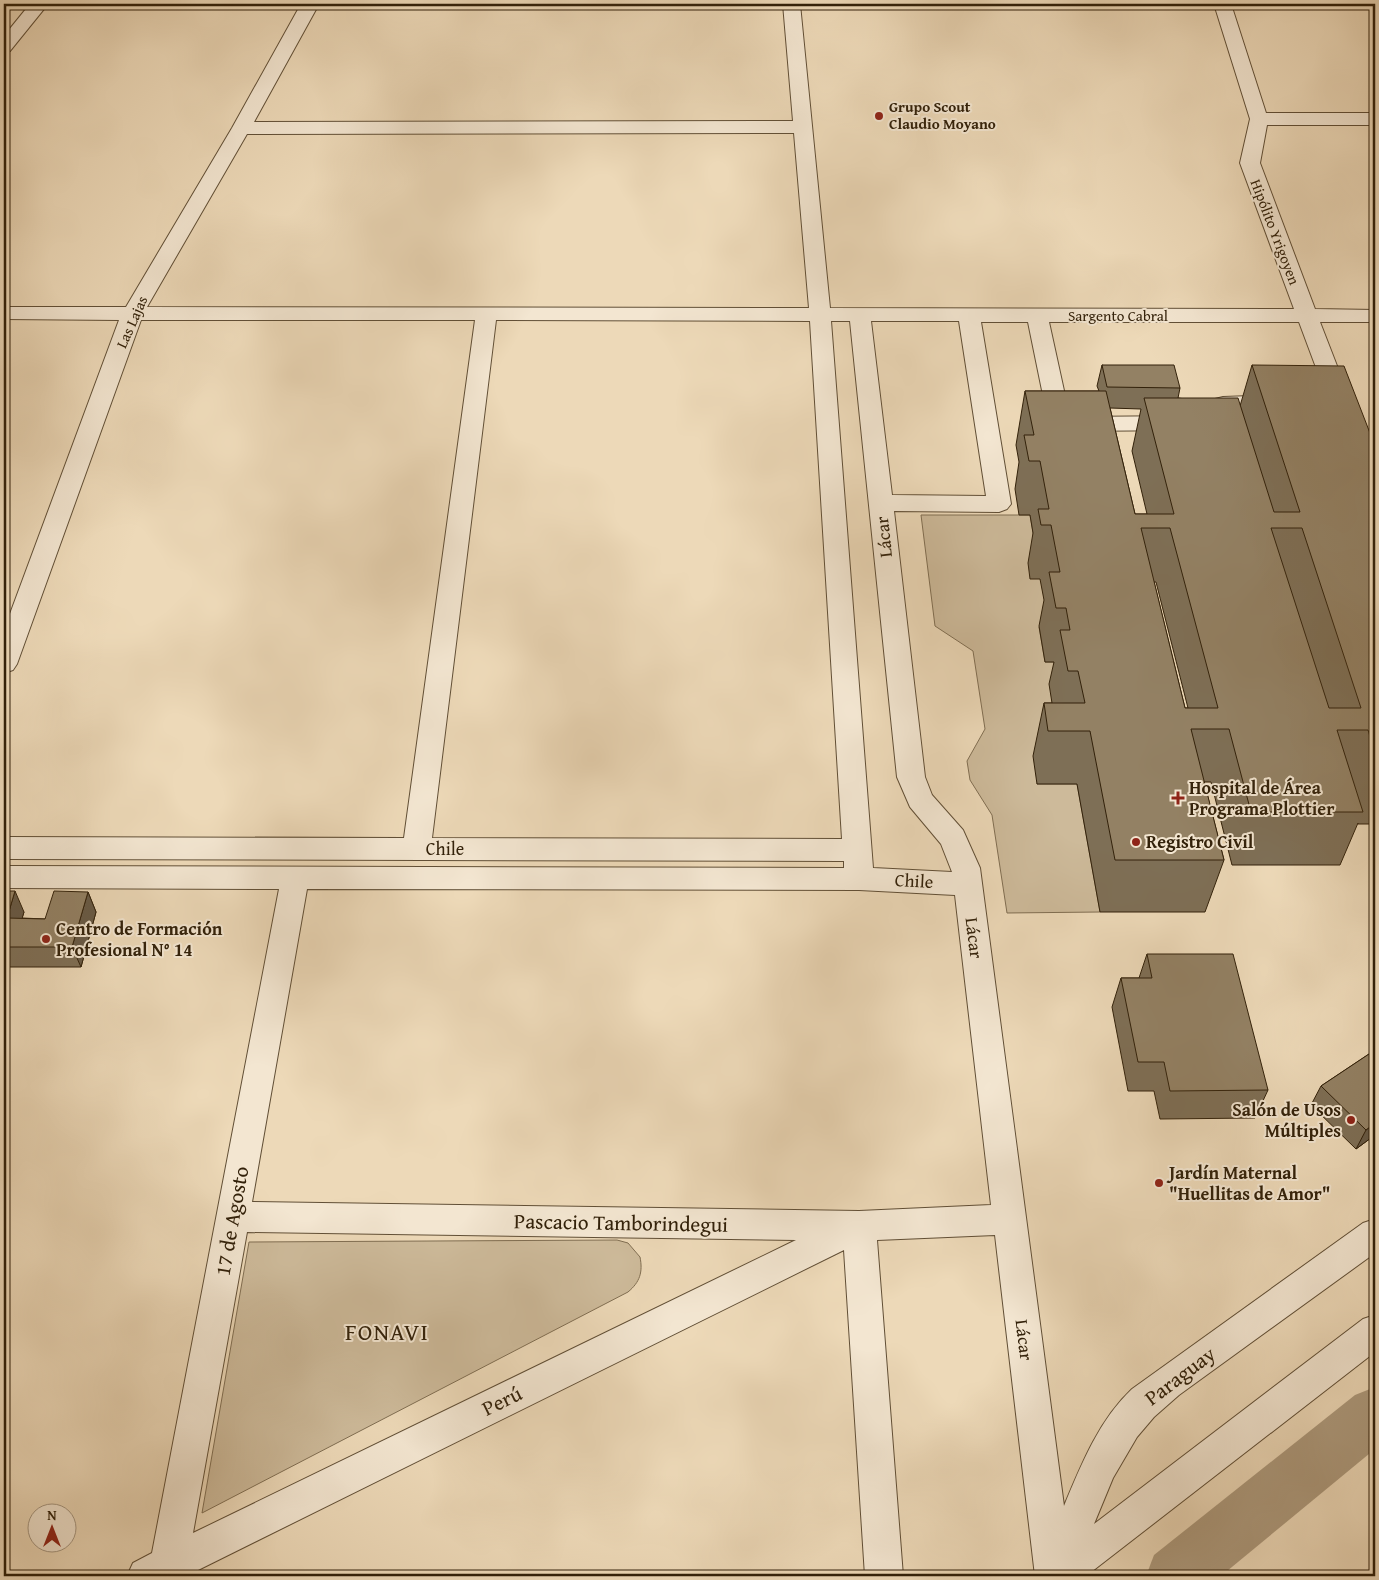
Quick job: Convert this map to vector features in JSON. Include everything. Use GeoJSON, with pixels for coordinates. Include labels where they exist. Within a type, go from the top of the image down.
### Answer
{"type":"FeatureCollection","features":[{"type":"Feature","properties":{"kind":"street"},"geometry":{"type":"LineString","coordinates":[[4,47],[39,4]]}},
{"type":"Feature","properties":{"kind":"street","name":"Las Lajas"},"geometry":{"type":"LineString","coordinates":[[4,664],[132,314],[241,128],[310,4]]}},
{"type":"Feature","properties":{"kind":"street"},"geometry":{"type":"LineString","coordinates":[[792,4],[820,315],[859,879]]}},
{"type":"Feature","properties":{"kind":"street","name":"Hipólito Yrigoyen"},"geometry":{"type":"LineString","coordinates":[[1037,316],[1057,410],[1064,421],[1072,424],[1192,423],[1217,407],[1230,402],[1331,400],[1335,394],[1307,316],[1254,181],[1250,162],[1259,119],[1222,4]]}},
{"type":"Feature","properties":{"kind":"street"},"geometry":{"type":"LineString","coordinates":[[1259,119],[1375,119]]}},
{"type":"Feature","properties":{"kind":"street"},"geometry":{"type":"LineString","coordinates":[[241,128],[803,127]]}},
{"type":"Feature","properties":{"kind":"street","name":"Sargento Cabral"},"geometry":{"type":"LineString","coordinates":[[4,313],[1375,316]]}},
{"type":"Feature","properties":{"kind":"street"},"geometry":{"type":"LineString","coordinates":[[416,849],[486,314]]}},
{"type":"Feature","properties":{"kind":"street","name":"Lácar"},"geometry":{"type":"LineString","coordinates":[[860,315],[910,777],[920,800],[943,825],[961,852],[968,885],[1054,1576]]}},
{"type":"Feature","properties":{"kind":"street"},"geometry":{"type":"LineString","coordinates":[[880,503],[1008,504],[969,316]]}},
{"type":"Feature","properties":{"kind":"street","name":"Chile"},"geometry":{"type":"LineString","coordinates":[[4,848],[856,850]]}},
{"type":"Feature","properties":{"kind":"street","name":"Chile"},"geometry":{"type":"LineString","coordinates":[[4,877],[859,879],[968,885]]}},
{"type":"Feature","properties":{"kind":"street","name":"17 de Agosto"},"geometry":{"type":"LineString","coordinates":[[157,1570],[233,1217],[294,878]]}},
{"type":"Feature","properties":{"kind":"street","name":"Pascacio Tamborindegui"},"geometry":{"type":"LineString","coordinates":[[233,1217],[859,1226],[1009,1218]]}},
{"type":"Feature","properties":{"kind":"street"},"geometry":{"type":"LineString","coordinates":[[859,1226],[884,1576]]}},
{"type":"Feature","properties":{"kind":"street","name":"Perú"},"geometry":{"type":"LineString","coordinates":[[157,1570],[859,1226]]}},
{"type":"Feature","properties":{"kind":"street","name":"Paraguay"},"geometry":{"type":"LineString","coordinates":[[1054,1576],[1099,1470],[1118,1435],[1138,1408],[1167,1383],[1375,1234]]}},
{"type":"Feature","properties":{"kind":"street"},"geometry":{"type":"LineString","coordinates":[[1054,1576],[1375,1331]]}},
{"type":"Feature","properties":{"kind":"shaded area"},"geometry":{"type":"Polygon","coordinates":[[[921,515],[1030,515],[1049,626],[1039,627],[1045,662],[1055,662],[1056,724],[1037,784],[1077,784],[1100,912],[1007,913],[992,815],[970,780],[967,761],[985,729],[973,651],[935,626],[921,515]]]}},
{"type":"Feature","properties":{"kind":"shaded area"},"geometry":{"type":"Polygon","coordinates":[[[617,1240],[628,1243],[640,1257],[640,1276],[628,1292],[202,1513],[249,1242],[617,1240]]]}},
{"type":"Feature","properties":{"kind":"building"},"geometry":{"type":"Polygon","coordinates":[[[1102,365],[1174,365],[1180,388],[1107,387],[1102,365]]]}},
{"type":"Feature","properties":{"kind":"building"},"geometry":{"type":"Polygon","coordinates":[[[1252,365],[1344,366],[1375,446],[1375,753],[1368,730],[1337,730],[1363,812],[1251,812],[1229,729],[1191,729],[1224,860],[1115,860],[1090,731],[1048,731],[1044,703],[1085,703],[1078,671],[1068,671],[1060,630],[1070,630],[1066,608],[1056,608],[1049,572],[1060,572],[1051,525],[1041,525],[1038,509],[1049,509],[1040,461],[1029,461],[1024,435],[1034,435],[1025,391],[1106,391],[1135,514],[1174,514],[1144,398],[1238,398],[1274,512],[1300,512],[1252,365]],[[1141,528],[1185,708],[1218,708],[1170,528],[1141,528]],[[1271,528],[1329,708],[1361,708],[1302,528],[1271,528]]]}},
{"type":"Feature","properties":{"kind":"building"},"geometry":{"type":"Polygon","coordinates":[[[4,891],[15,891],[7,918],[45,919],[54,891],[88,892],[72,947],[4,947],[4,891]]]}},
{"type":"Feature","properties":{"kind":"building"},"geometry":{"type":"Polygon","coordinates":[[[1147,954],[1233,954],[1268,1090],[1170,1091],[1164,1062],[1138,1062],[1121,978],[1152,978],[1147,954]]]}},
{"type":"Feature","properties":{"kind":"building"},"geometry":{"type":"Polygon","coordinates":[[[1375,1050],[1375,1123],[1366,1130],[1321,1086],[1375,1050]]]}},
{"type":"Feature","properties":{"kind":"waterway"},"geometry":{"type":"LineString","coordinates":[[1175,1576],[1375,1414]]}},
{"type":"Feature","properties":{"kind":"place","name":"Grupo Scout Claudio Moyano"},"geometry":{"type":"Point","coordinates":[879,116]}},
{"type":"Feature","properties":{"kind":"place","name":"Hospital de Área Programa Plottier"},"geometry":{"type":"Point","coordinates":[1178,798]}},
{"type":"Feature","properties":{"kind":"place","name":"Registro Civil"},"geometry":{"type":"Point","coordinates":[1136,842]}},
{"type":"Feature","properties":{"kind":"place","name":"Centro de Formación Profesional N° 14"},"geometry":{"type":"Point","coordinates":[46,939]}},
{"type":"Feature","properties":{"kind":"place","name":"Salón de Usos Múltiples"},"geometry":{"type":"Point","coordinates":[1351,1120]}},
{"type":"Feature","properties":{"kind":"place","name":"Jardín Maternal \"Huellitas de Amor\""},"geometry":{"type":"Point","coordinates":[1159,1183]}},
{"type":"Feature","properties":{"kind":"district","name":"FONAVI"},"geometry":{"type":"Point","coordinates":[387,1332]}}]}
